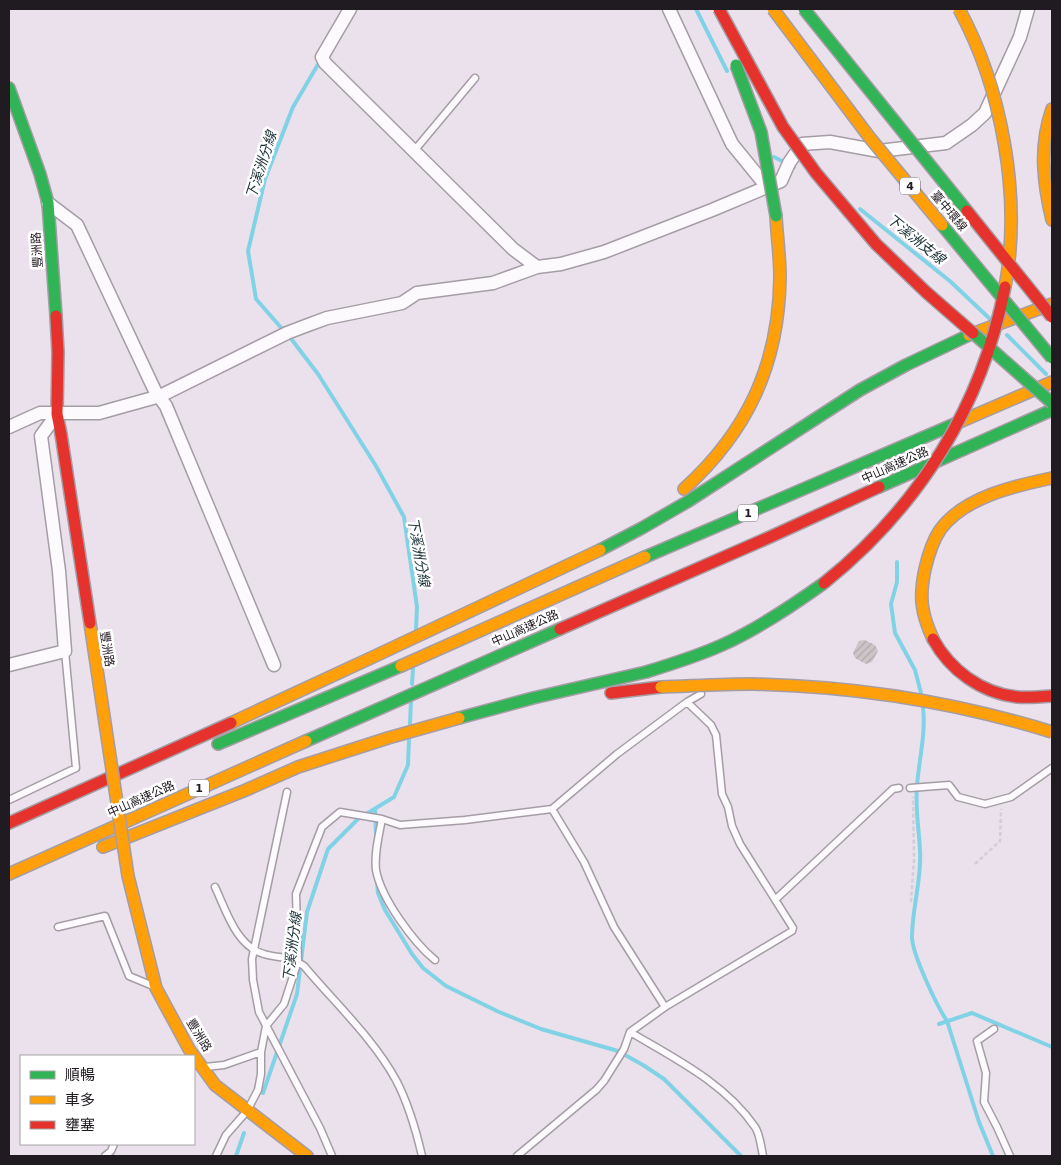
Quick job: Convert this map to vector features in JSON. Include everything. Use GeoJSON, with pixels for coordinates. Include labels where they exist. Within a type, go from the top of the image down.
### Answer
{"type":"FeatureCollection","features":[{"type":"Feature","properties":{"kind":"main road"},"geometry":{"type":"LineString","coordinates":[[609,544],[702,475],[726,444],[750,407],[774,339],[780,277],[776,216],[761,132],[713,9]]}},
{"type":"Feature","properties":{"kind":"main road"},"geometry":{"type":"LineString","coordinates":[[720,9],[783,126],[816,173],[876,244],[926,292],[1052,403]]}},
{"type":"Feature","properties":{"kind":"main road","name":"臺中環線"},"geometry":{"type":"LineString","coordinates":[[773,9],[870,138],[1052,358]]}},
{"type":"Feature","properties":{"kind":"main road","name":"臺中環線"},"geometry":{"type":"LineString","coordinates":[[804,9],[1052,317]]}},
{"type":"Feature","properties":{"kind":"main road"},"geometry":{"type":"LineString","coordinates":[[93,851],[246,790],[298,767],[388,738],[460,718],[646,672],[690,658],[732,641],[774,617],[814,591],[870,542],[895,516],[920,484],[945,446],[966,406],[987,353],[999,314],[1007,275],[1011,227],[1010,186],[1005,147],[996,105],[980,57],[959,9]]}},
{"type":"Feature","properties":{"kind":"main road","name":"豐洲路"},"geometry":{"type":"LineString","coordinates":[[9,88],[40,174],[48,203],[58,352],[57,414],[128,876],[156,988],[192,1055]]}},
{"type":"Feature","properties":{"kind":"main road"},"geometry":{"type":"LineString","coordinates":[[1052,109],[1048,119],[1043,150],[1045,189],[1052,220]]}},
{"type":"Feature","properties":{"kind":"main road"},"geometry":{"type":"LineString","coordinates":[[9,823],[428,633],[609,544],[662,517],[826,412],[900,369],[948,343],[1052,304]]}},
{"type":"Feature","properties":{"kind":"main road","name":"中山高速公路"},"geometry":{"type":"LineString","coordinates":[[208,749],[1052,382]]}},
{"type":"Feature","properties":{"kind":"main road","name":"中山高速公路"},"geometry":{"type":"LineString","coordinates":[[9,874],[1052,410]]}},
{"type":"Feature","properties":{"kind":"main road"},"geometry":{"type":"LineString","coordinates":[[1052,478],[996,492],[976,502],[950,520],[936,538],[927,558],[922,582],[922,610],[931,635],[946,659],[966,678],[986,688],[1010,696],[1031,698],[1052,696]]}},
{"type":"Feature","properties":{"kind":"main road"},"geometry":{"type":"LineString","coordinates":[[460,718],[586,695],[661,687],[744,684],[822,687],[926,700],[1012,720],[1052,732]]}},
{"type":"Feature","properties":{"kind":"main road","name":"中山高速公路"},"geometry":{"type":"LineString","coordinates":[[100,795],[127,784]]}},
{"type":"Feature","properties":{"kind":"main road"},"geometry":{"type":"LineString","coordinates":[[9,835],[63,811]]}},
{"type":"Feature","properties":{"kind":"main road"},"geometry":{"type":"LineString","coordinates":[[9,883],[40,872]]}},
{"type":"Feature","properties":{"kind":"main road","name":"豐洲路"},"geometry":{"type":"LineString","coordinates":[[198,1068],[215,1085],[247,1111],[307,1156]]}},
{"type":"Feature","properties":{"kind":"street"},"geometry":{"type":"LineString","coordinates":[[350,9],[322,57],[325,63],[513,249],[537,267]]}},
{"type":"Feature","properties":{"kind":"street"},"geometry":{"type":"LineString","coordinates":[[669,9],[732,144],[767,187]]}},
{"type":"Feature","properties":{"kind":"street"},"geometry":{"type":"LineString","coordinates":[[9,427],[40,413],[99,413],[160,396],[287,333],[327,318],[402,303],[417,293],[493,283],[537,267],[561,264],[604,252],[781,181],[789,163],[802,144],[830,142],[880,152],[946,143],[972,125],[985,113],[1020,37],[1028,9]]}},
{"type":"Feature","properties":{"kind":"street"},"geometry":{"type":"LineString","coordinates":[[48,203],[77,225],[155,391],[166,406],[176,434],[274,665]]}},
{"type":"Feature","properties":{"kind":"street"},"geometry":{"type":"LineString","coordinates":[[9,664],[65,651],[59,571],[41,436],[57,414]]}},
{"type":"Feature","properties":{"kind":"lane"},"geometry":{"type":"LineString","coordinates":[[413,152],[475,78]]}},
{"type":"Feature","properties":{"kind":"lane"},"geometry":{"type":"LineString","coordinates":[[9,800],[76,768],[65,651]]}},
{"type":"Feature","properties":{"kind":"lane"},"geometry":{"type":"LineString","coordinates":[[216,1156],[226,1135],[247,1111],[258,1090],[261,1074],[261,1052],[266,1026],[284,1004],[298,961],[296,894],[322,827],[340,812],[382,819],[400,825],[465,820],[552,809],[617,754],[687,702],[719,684],[779,683],[868,688],[955,702],[1052,728]]}},
{"type":"Feature","properties":{"kind":"lane"},"geometry":{"type":"LineString","coordinates":[[517,1156],[596,1090],[604,1081],[624,1049],[629,1035],[665,1007],[792,931],[793,926],[740,844],[732,826],[722,794],[714,729],[687,702]]}},
{"type":"Feature","properties":{"kind":"lane"},"geometry":{"type":"LineString","coordinates":[[912,788],[949,785],[958,797],[985,804],[1012,797],[1052,768]]}},
{"type":"Feature","properties":{"kind":"lane"},"geometry":{"type":"LineString","coordinates":[[776,899],[893,789],[899,788]]}},
{"type":"Feature","properties":{"kind":"lane"},"geometry":{"type":"LineString","coordinates":[[287,792],[252,959],[253,980],[258,1012],[320,1128],[332,1156]]}},
{"type":"Feature","properties":{"kind":"lane"},"geometry":{"type":"LineString","coordinates":[[552,809],[584,862],[614,926],[665,1007]]}},
{"type":"Feature","properties":{"kind":"lane"},"geometry":{"type":"LineString","coordinates":[[382,819],[376,851],[376,869],[380,882],[392,907],[413,940],[435,960]]}},
{"type":"Feature","properties":{"kind":"lane"},"geometry":{"type":"LineString","coordinates":[[216,887],[236,931],[243,939],[263,954],[285,956],[298,961],[370,1042],[402,1091],[422,1156]]}},
{"type":"Feature","properties":{"kind":"lane"},"geometry":{"type":"LineString","coordinates":[[58,927],[105,916],[129,976],[156,988]]}},
{"type":"Feature","properties":{"kind":"lane"},"geometry":{"type":"LineString","coordinates":[[994,1029],[977,1041],[986,1073],[984,1102],[998,1127],[1010,1156]]}},
{"type":"Feature","properties":{"kind":"lane"},"geometry":{"type":"LineString","coordinates":[[629,1035],[697,1071],[728,1097],[756,1128],[763,1156]]}},
{"type":"Feature","properties":{"kind":"lane"},"geometry":{"type":"LineString","coordinates":[[198,1068],[224,1065],[261,1052]]}},
{"type":"Feature","properties":{"kind":"lane"},"geometry":{"type":"LineString","coordinates":[[105,1156],[111,1151],[114,1145]]}},
{"type":"Feature","properties":{"kind":"path"},"geometry":{"type":"LineString","coordinates":[[911,902],[914,860],[912,788]]}},
{"type":"Feature","properties":{"kind":"path"},"geometry":{"type":"LineString","coordinates":[[975,864],[1000,841],[1001,800]]}},
{"type":"Feature","properties":{"kind":"building"},"geometry":{"type":"Polygon","coordinates":[[[865,640],[875,645],[878,651],[872,662],[866,664],[855,658],[853,653],[859,641],[865,640]]]}},
{"type":"Feature","properties":{"kind":"waterway","name":"下溪洲支線"},"geometry":{"type":"LineString","coordinates":[[696,9],[727,71]]}},
{"type":"Feature","properties":{"kind":"waterway","name":"下溪洲分線"},"geometry":{"type":"LineString","coordinates":[[284,331],[256,299],[248,251],[265,179],[293,107],[320,61]]}},
{"type":"Feature","properties":{"kind":"waterway","name":"下溪洲支線"},"geometry":{"type":"LineString","coordinates":[[774,157],[794,167]]}},
{"type":"Feature","properties":{"kind":"waterway","name":"下溪洲支線"},"geometry":{"type":"LineString","coordinates":[[860,209],[951,282],[990,319]]}},
{"type":"Feature","properties":{"kind":"waterway","name":"下溪洲支線"},"geometry":{"type":"LineString","coordinates":[[1007,335],[1046,374]]}},
{"type":"Feature","properties":{"kind":"waterway","name":"下溪洲分線"},"geometry":{"type":"LineString","coordinates":[[289,336],[318,374],[376,466],[404,517],[417,607],[416,629]]}},
{"type":"Feature","properties":{"kind":"waterway"},"geometry":{"type":"LineString","coordinates":[[897,562],[897,582],[891,604],[895,633],[915,670],[921,693]]}},
{"type":"Feature","properties":{"kind":"waterway","name":"下溪洲分線"},"geometry":{"type":"LineString","coordinates":[[412,684],[413,669]]}},
{"type":"Feature","properties":{"kind":"waterway","name":"下溪洲分線"},"geometry":{"type":"LineString","coordinates":[[410,724],[411,701]]}},
{"type":"Feature","properties":{"kind":"waterway"},"geometry":{"type":"LineString","coordinates":[[923,707],[923,737],[917,795],[920,861],[912,926],[913,945],[926,980],[947,1021],[979,1122],[993,1156]]}},
{"type":"Feature","properties":{"kind":"waterway","name":"下溪洲分線"},"geometry":{"type":"LineString","coordinates":[[263,1093],[297,994],[307,912],[328,849],[358,819],[394,797],[408,765],[409,739]]}},
{"type":"Feature","properties":{"kind":"waterway"},"geometry":{"type":"LineString","coordinates":[[375,809],[376,836]]}},
{"type":"Feature","properties":{"kind":"waterway"},"geometry":{"type":"LineString","coordinates":[[377,881],[378,893],[385,910],[412,954],[423,968],[446,986],[499,1012],[541,1029],[618,1051],[643,1065],[664,1079],[741,1156]]}},
{"type":"Feature","properties":{"kind":"waterway"},"geometry":{"type":"LineString","coordinates":[[939,1024],[972,1013],[1052,1047]]}},
{"type":"Feature","properties":{"kind":"waterway","name":"下溪洲分線"},"geometry":{"type":"LineString","coordinates":[[236,1156],[244,1133]]}},
{"type":"Feature","properties":{"kind":"traffic: fast"},"geometry":{"type":"LineString","coordinates":[[804,9],[967,211]]}},
{"type":"Feature","properties":{"kind":"traffic: fast"},"geometry":{"type":"LineString","coordinates":[[736,65],[761,132],[776,216]]}},
{"type":"Feature","properties":{"kind":"traffic: fast"},"geometry":{"type":"LineString","coordinates":[[9,88],[40,174],[48,203],[56,316]]}},
{"type":"Feature","properties":{"kind":"traffic: fast"},"geometry":{"type":"LineString","coordinates":[[942,225],[1052,358]]}},
{"type":"Feature","properties":{"kind":"traffic: fast"},"geometry":{"type":"LineString","coordinates":[[973,333],[1052,403]]}},
{"type":"Feature","properties":{"kind":"traffic: fast"},"geometry":{"type":"LineString","coordinates":[[600,550],[687,502],[860,390],[906,365],[969,335]]}},
{"type":"Feature","properties":{"kind":"traffic: fast"},"geometry":{"type":"LineString","coordinates":[[879,487],[1052,410]]}},
{"type":"Feature","properties":{"kind":"traffic: fast"},"geometry":{"type":"LineString","coordinates":[[645,557],[957,423]]}},
{"type":"Feature","properties":{"kind":"traffic: fast"},"geometry":{"type":"LineString","coordinates":[[646,672],[713,649],[735,639],[774,617],[824,583]]}},
{"type":"Feature","properties":{"kind":"traffic: fast"},"geometry":{"type":"LineString","coordinates":[[306,741],[560,629]]}},
{"type":"Feature","properties":{"kind":"traffic: fast"},"geometry":{"type":"LineString","coordinates":[[218,744],[401,666]]}},
{"type":"Feature","properties":{"kind":"traffic: fast"},"geometry":{"type":"LineString","coordinates":[[459,718],[533,698],[646,672]]}},
{"type":"Feature","properties":{"kind":"traffic: slow"},"geometry":{"type":"LineString","coordinates":[[773,9],[870,138],[942,225]]}},
{"type":"Feature","properties":{"kind":"traffic: slow"},"geometry":{"type":"LineString","coordinates":[[959,9],[987,73],[997,108],[1004,144],[1011,217],[1010,253],[1005,287]]}},
{"type":"Feature","properties":{"kind":"traffic: slow"},"geometry":{"type":"LineString","coordinates":[[1052,109],[1045,137],[1044,150],[1046,192],[1052,220]]}},
{"type":"Feature","properties":{"kind":"traffic: slow"},"geometry":{"type":"LineString","coordinates":[[684,489],[726,444],[756,394],[766,367],[774,339],[778,309],[780,269],[776,216]]}},
{"type":"Feature","properties":{"kind":"traffic: slow"},"geometry":{"type":"LineString","coordinates":[[969,335],[1052,304]]}},
{"type":"Feature","properties":{"kind":"traffic: slow"},"geometry":{"type":"LineString","coordinates":[[957,423],[1052,382]]}},
{"type":"Feature","properties":{"kind":"traffic: slow"},"geometry":{"type":"LineString","coordinates":[[933,639],[922,605],[922,588],[929,554],[940,530],[962,509],[976,501],[1006,489],[1052,478]]}},
{"type":"Feature","properties":{"kind":"traffic: slow"},"geometry":{"type":"LineString","coordinates":[[231,723],[600,550]]}},
{"type":"Feature","properties":{"kind":"traffic: slow"},"geometry":{"type":"LineString","coordinates":[[401,666],[645,557]]}},
{"type":"Feature","properties":{"kind":"traffic: slow"},"geometry":{"type":"LineString","coordinates":[[90,623],[128,876]]}},
{"type":"Feature","properties":{"kind":"traffic: slow"},"geometry":{"type":"LineString","coordinates":[[661,687],[752,684],[790,685],[866,692],[979,712],[1052,732]]}},
{"type":"Feature","properties":{"kind":"traffic: slow"},"geometry":{"type":"LineString","coordinates":[[103,847],[246,790],[298,767],[388,738],[459,718]]}},
{"type":"Feature","properties":{"kind":"traffic: slow"},"geometry":{"type":"LineString","coordinates":[[9,874],[306,741]]}},
{"type":"Feature","properties":{"kind":"traffic: slow"},"geometry":{"type":"LineString","coordinates":[[128,876],[156,988],[193,1055]]}},
{"type":"Feature","properties":{"kind":"traffic: slow"},"geometry":{"type":"LineString","coordinates":[[195,1057],[215,1085],[307,1156]]}},
{"type":"Feature","properties":{"kind":"traffic: jam"},"geometry":{"type":"LineString","coordinates":[[719,9],[783,127],[816,173],[876,244],[926,292],[973,333]]}},
{"type":"Feature","properties":{"kind":"traffic: jam"},"geometry":{"type":"LineString","coordinates":[[967,211],[1052,317]]}},
{"type":"Feature","properties":{"kind":"traffic: jam"},"geometry":{"type":"LineString","coordinates":[[824,583],[858,553],[889,521],[917,487],[942,451],[963,413],[980,373],[995,331],[1005,287]]}},
{"type":"Feature","properties":{"kind":"traffic: jam"},"geometry":{"type":"LineString","coordinates":[[56,316],[58,352],[57,414],[61,434]]}},
{"type":"Feature","properties":{"kind":"traffic: jam"},"geometry":{"type":"LineString","coordinates":[[61,434],[90,623]]}},
{"type":"Feature","properties":{"kind":"traffic: jam"},"geometry":{"type":"LineString","coordinates":[[560,629],[879,487]]}},
{"type":"Feature","properties":{"kind":"traffic: jam"},"geometry":{"type":"LineString","coordinates":[[933,639],[948,661],[958,670],[991,691],[1017,697],[1052,696]]}},
{"type":"Feature","properties":{"kind":"traffic: jam"},"geometry":{"type":"LineString","coordinates":[[611,693],[661,687]]}},
{"type":"Feature","properties":{"kind":"traffic: jam"},"geometry":{"type":"LineString","coordinates":[[9,823],[231,723]]}}]}
